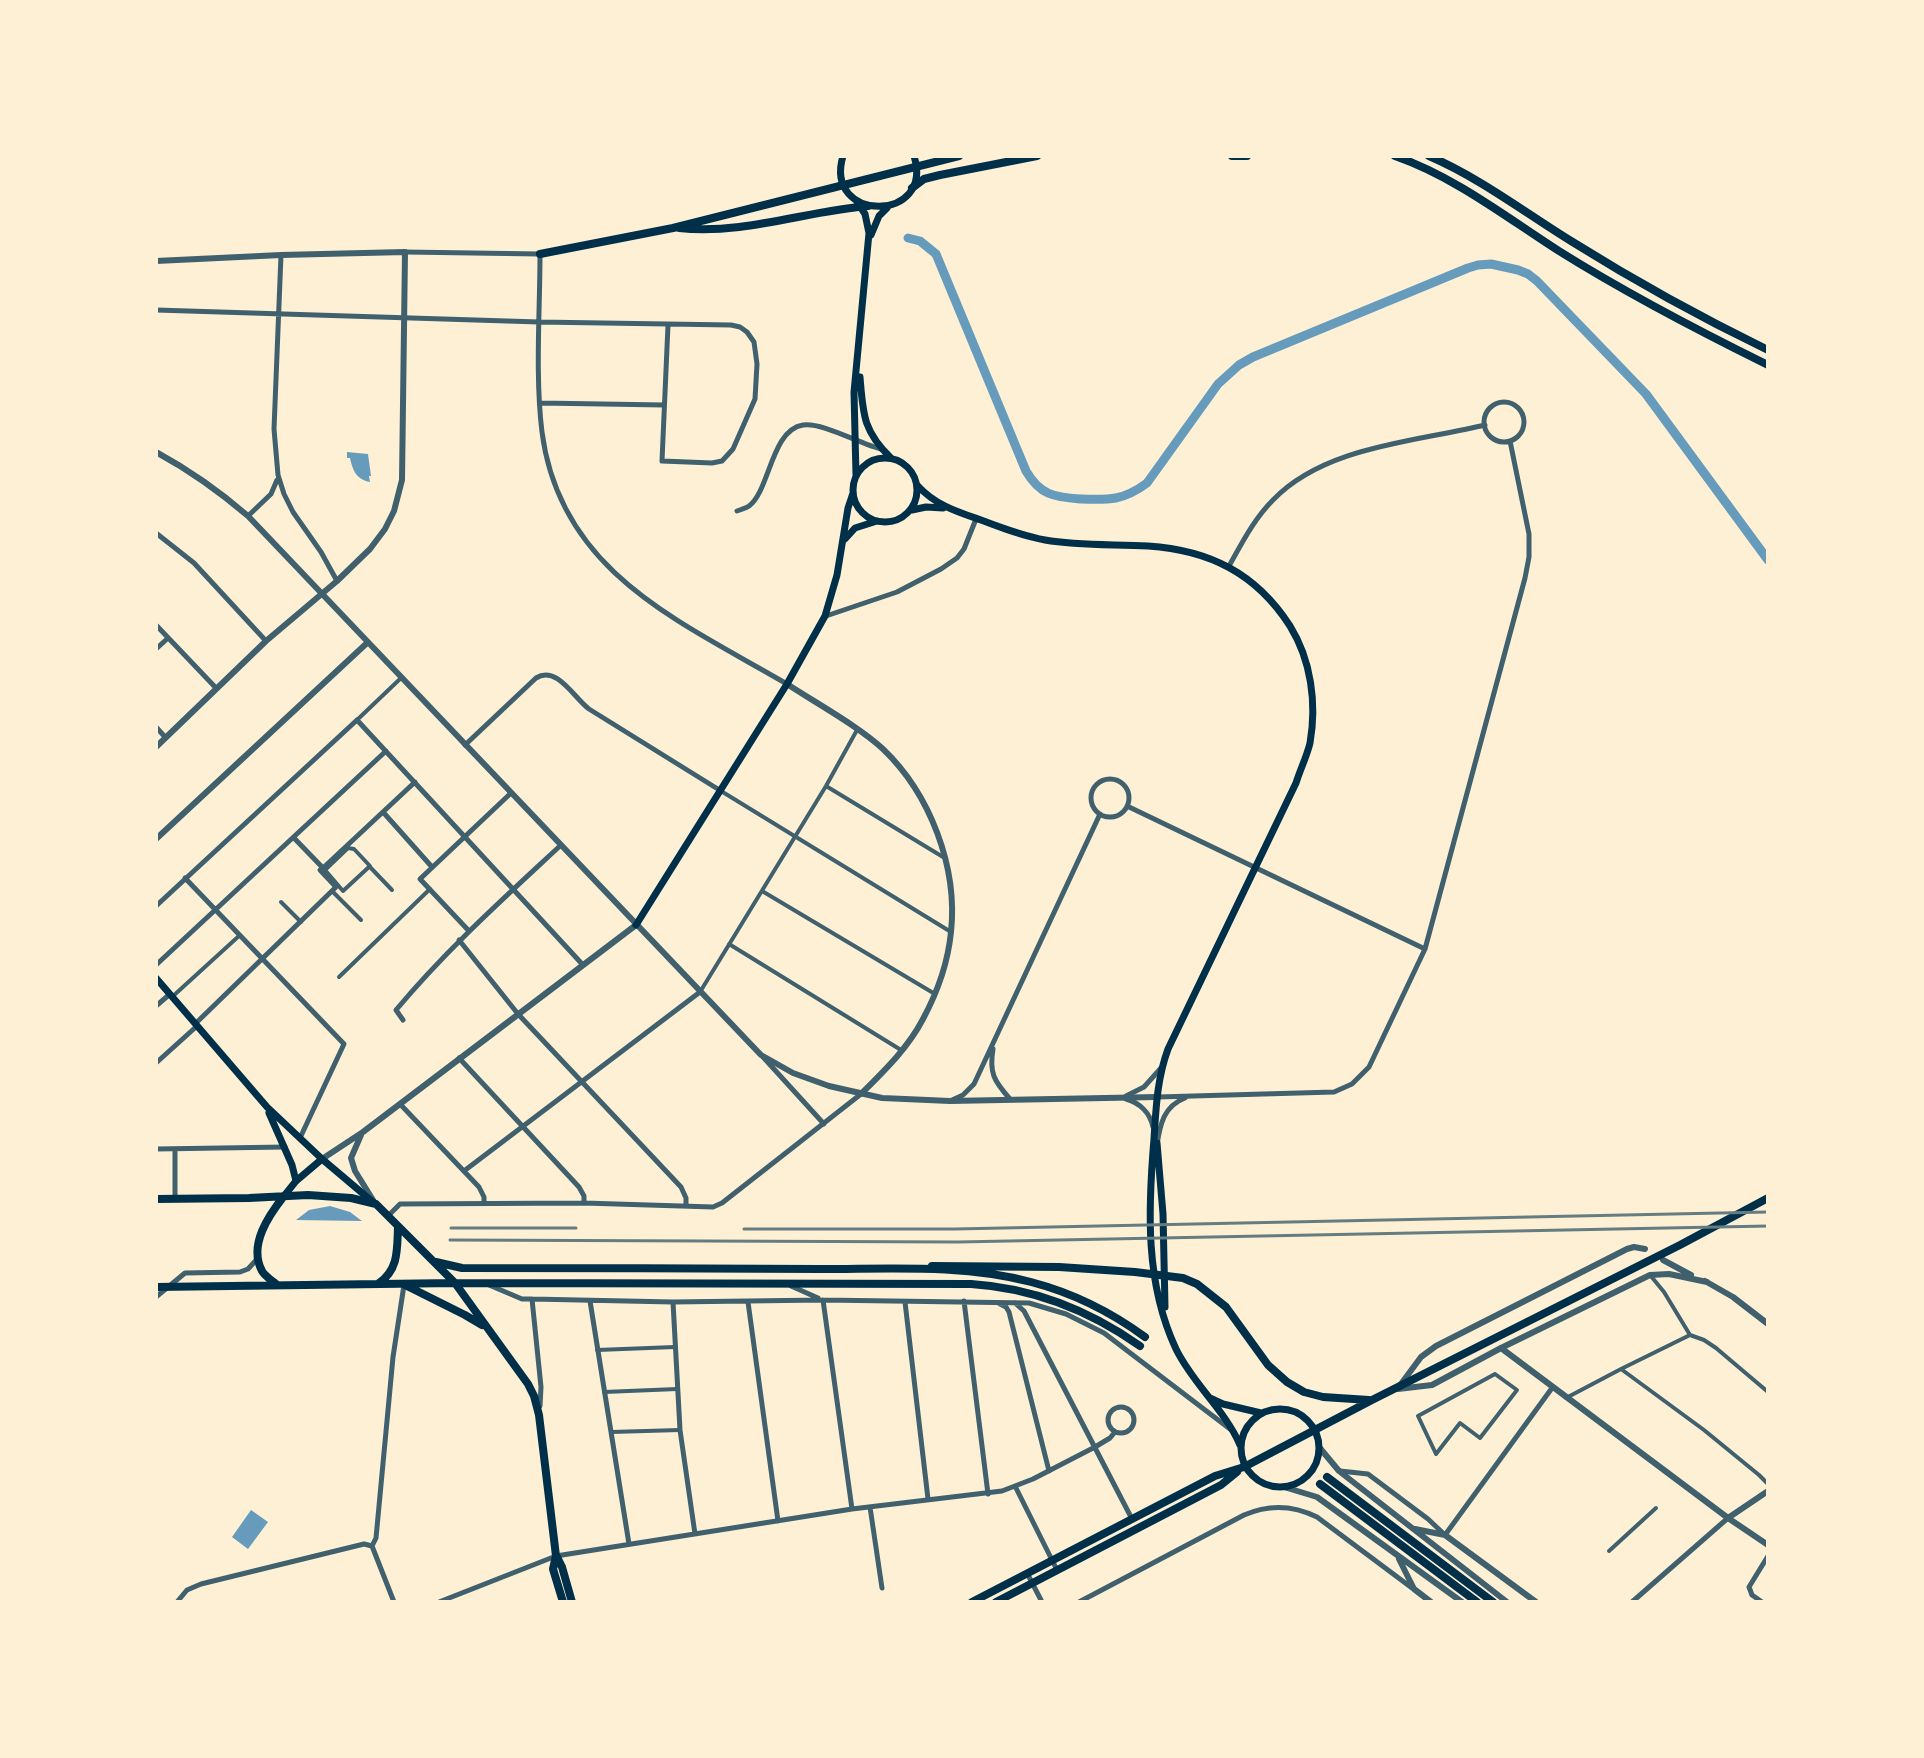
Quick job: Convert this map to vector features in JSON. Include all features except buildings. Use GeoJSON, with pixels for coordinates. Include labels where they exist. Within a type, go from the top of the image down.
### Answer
{"type":"FeatureCollection","features":[{"type":"Feature","properties":{"kind":"main road"},"geometry":{"type":"LineString","coordinates":[[636,925],[787,684],[825,616],[837,575],[856,475],[854,392],[869,241],[862,204],[845,186],[842,178],[843,156]]}},
{"type":"Feature","properties":{"kind":"main road"},"geometry":{"type":"LineString","coordinates":[[912,188],[917,171],[914,156]]}},
{"type":"Feature","properties":{"kind":"main road"},"geometry":{"type":"LineString","coordinates":[[540,254],[673,228],[959,156]]}},
{"type":"Feature","properties":{"kind":"main road"},"geometry":{"type":"LineString","coordinates":[[869,241],[879,216],[924,179],[1037,156]]}},
{"type":"Feature","properties":{"kind":"main road"},"geometry":{"type":"LineString","coordinates":[[1232,156],[1247,156]]}},
{"type":"Feature","properties":{"kind":"main road"},"geometry":{"type":"LineString","coordinates":[[1395,156],[1438,174],[1561,252],[1672,316],[1768,365]]}},
{"type":"Feature","properties":{"kind":"main road"},"geometry":{"type":"LineString","coordinates":[[1429,156],[1480,182],[1681,306],[1768,350]]}},
{"type":"Feature","properties":{"kind":"main road"},"geometry":{"type":"LineString","coordinates":[[673,228],[695,230],[775,223],[862,204],[889,206]]}},
{"type":"Feature","properties":{"kind":"main road"},"geometry":{"type":"LineString","coordinates":[[858,360],[866,426],[877,445],[891,458]]}},
{"type":"Feature","properties":{"kind":"main road"},"geometry":{"type":"LineString","coordinates":[[856,475],[872,460],[891,458],[908,466],[926,495],[949,508],[1012,532],[1072,543],[1183,550],[1229,566],[1262,591],[1281,612],[1306,660],[1313,720],[1309,746],[1296,783],[1162,1066],[1155,1119],[1150,1197],[1155,1284],[1172,1340],[1182,1360],[1240,1445]]}},
{"type":"Feature","properties":{"kind":"main road"},"geometry":{"type":"LineString","coordinates":[[844,541],[855,528],[877,521],[899,519],[915,503],[918,486]]}},
{"type":"Feature","properties":{"kind":"main road"},"geometry":{"type":"LineString","coordinates":[[853,493],[864,514],[877,521]]}},
{"type":"Feature","properties":{"kind":"main road"},"geometry":{"type":"LineString","coordinates":[[910,510],[949,508]]}},
{"type":"Feature","properties":{"kind":"main road"},"geometry":{"type":"LineString","coordinates":[[156,978],[267,1107],[436,1262],[455,1283],[528,1384],[539,1415],[556,1556],[553,1569],[563,1602]]}},
{"type":"Feature","properties":{"kind":"main road"},"geometry":{"type":"LineString","coordinates":[[267,1107],[296,1181]]}},
{"type":"Feature","properties":{"kind":"main road"},"geometry":{"type":"LineString","coordinates":[[1155,1119],[1163,1214],[1165,1317]]}},
{"type":"Feature","properties":{"kind":"main road"},"geometry":{"type":"LineString","coordinates":[[276,1284],[262,1273],[258,1257],[261,1230],[296,1181],[322,1159]]}},
{"type":"Feature","properties":{"kind":"main road"},"geometry":{"type":"LineString","coordinates":[[156,1199],[329,1195],[376,1204]]}},
{"type":"Feature","properties":{"kind":"main road"},"geometry":{"type":"LineString","coordinates":[[972,1602],[1215,1476],[1244,1467],[1768,1198]]}},
{"type":"Feature","properties":{"kind":"main road"},"geometry":{"type":"LineString","coordinates":[[379,1284],[395,1263],[398,1227]]}},
{"type":"Feature","properties":{"kind":"main road"},"geometry":{"type":"LineString","coordinates":[[436,1262],[462,1268],[908,1269],[985,1273],[1045,1286],[1097,1307],[1145,1337]]}},
{"type":"Feature","properties":{"kind":"main road"},"geometry":{"type":"LineString","coordinates":[[908,1269],[940,1265],[1007,1266],[1180,1277],[1197,1284],[1226,1307],[1263,1358],[1287,1382],[1304,1392],[1323,1397],[1372,1400]]}},
{"type":"Feature","properties":{"kind":"main road"},"geometry":{"type":"LineString","coordinates":[[156,1287],[455,1283],[957,1283],[1042,1296],[1077,1309],[1140,1346]]}},
{"type":"Feature","properties":{"kind":"main road"},"geometry":{"type":"LineString","coordinates":[[404,1284],[486,1328]]}},
{"type":"Feature","properties":{"kind":"main road"},"geometry":{"type":"LineString","coordinates":[[1210,1398],[1261,1413]]}},
{"type":"Feature","properties":{"kind":"main road"},"geometry":{"type":"LineString","coordinates":[[1285,1409],[1307,1420],[1315,1430],[1318,1459],[1313,1470],[1295,1485],[1272,1487],[1261,1483],[1244,1467],[1240,1445],[1246,1427],[1261,1413],[1285,1409]]}},
{"type":"Feature","properties":{"kind":"main road"},"geometry":{"type":"LineString","coordinates":[[996,1602],[1221,1485],[1244,1467]]}},
{"type":"Feature","properties":{"kind":"main road"},"geometry":{"type":"LineString","coordinates":[[1327,1477],[1493,1602]]}},
{"type":"Feature","properties":{"kind":"main road"},"geometry":{"type":"LineString","coordinates":[[1320,1484],[1477,1602]]}},
{"type":"Feature","properties":{"kind":"main road"},"geometry":{"type":"LineString","coordinates":[[556,1556],[572,1602]]}},
{"type":"Feature","properties":{"kind":"street"},"geometry":{"type":"LineString","coordinates":[[156,747],[266,641],[337,581],[370,549],[385,529],[398,500],[402,480],[405,252]]}},
{"type":"Feature","properties":{"kind":"street"},"geometry":{"type":"LineString","coordinates":[[156,261],[405,252],[540,254],[542,432],[547,458],[563,503],[581,534],[602,562],[668,615],[787,684],[882,748],[902,770],[923,802],[945,858],[951,902],[951,932],[935,994],[922,1021],[902,1050],[861,1094],[722,1203],[713,1207],[584,1203],[400,1204],[387,1216]]}},
{"type":"Feature","properties":{"kind":"street"},"geometry":{"type":"LineString","coordinates":[[248,516],[271,494],[277,483],[274,429],[281,255]]}},
{"type":"Feature","properties":{"kind":"street"},"geometry":{"type":"LineString","coordinates":[[156,310],[740,327],[754,342],[757,364],[755,399],[733,449],[722,461],[662,461],[668,325]]}},
{"type":"Feature","properties":{"kind":"street"},"geometry":{"type":"LineString","coordinates":[[1503,402],[1515,405],[1523,415],[1520,434],[1510,441],[1491,437],[1485,425],[1487,412],[1503,402]]}},
{"type":"Feature","properties":{"kind":"street"},"geometry":{"type":"LineString","coordinates":[[540,403],[664,405]]}},
{"type":"Feature","properties":{"kind":"street"},"geometry":{"type":"LineString","coordinates":[[737,511],[754,500],[781,442],[790,430],[804,425],[820,427],[882,449]]}},
{"type":"Feature","properties":{"kind":"street"},"geometry":{"type":"LineString","coordinates":[[1229,566],[1250,528],[1273,499],[1313,469],[1351,454],[1485,425]]}},
{"type":"Feature","properties":{"kind":"street"},"geometry":{"type":"LineString","coordinates":[[761,1055],[793,1073],[829,1086],[882,1098],[950,1101],[1334,1092],[1352,1084],[1372,1061],[1425,949],[1521,593],[1529,557],[1529,534],[1510,441]]}},
{"type":"Feature","properties":{"kind":"street"},"geometry":{"type":"LineString","coordinates":[[156,452],[217,490],[248,516],[824,1124]]}},
{"type":"Feature","properties":{"kind":"street"},"geometry":{"type":"LineString","coordinates":[[278,475],[293,512],[337,581]]}},
{"type":"Feature","properties":{"kind":"street"},"geometry":{"type":"LineString","coordinates":[[825,616],[897,592],[941,569],[964,549],[976,519]]}},
{"type":"Feature","properties":{"kind":"street"},"geometry":{"type":"LineString","coordinates":[[156,533],[194,563],[266,641]]}},
{"type":"Feature","properties":{"kind":"street"},"geometry":{"type":"LineString","coordinates":[[156,625],[216,688]]}},
{"type":"Feature","properties":{"kind":"street"},"geometry":{"type":"LineString","coordinates":[[156,649],[168,638]]}},
{"type":"Feature","properties":{"kind":"street"},"geometry":{"type":"LineString","coordinates":[[156,839],[367,643]]}},
{"type":"Feature","properties":{"kind":"street"},"geometry":{"type":"LineString","coordinates":[[465,745],[536,678],[550,674],[589,709],[951,932]]}},
{"type":"Feature","properties":{"kind":"street"},"geometry":{"type":"LineString","coordinates":[[156,906],[401,678]]}},
{"type":"Feature","properties":{"kind":"street"},"geometry":{"type":"LineString","coordinates":[[357,720],[583,965]]}},
{"type":"Feature","properties":{"kind":"street"},"geometry":{"type":"LineString","coordinates":[[156,727],[166,738]]}},
{"type":"Feature","properties":{"kind":"street"},"geometry":{"type":"LineString","coordinates":[[464,1171],[700,992],[857,730]]}},
{"type":"Feature","properties":{"kind":"street"},"geometry":{"type":"LineString","coordinates":[[156,965],[386,751]]}},
{"type":"Feature","properties":{"kind":"street"},"geometry":{"type":"LineString","coordinates":[[1105,779],[1123,783],[1129,794],[1127,806],[1118,815],[1100,814],[1092,805],[1091,792],[1105,779]]}},
{"type":"Feature","properties":{"kind":"street"},"geometry":{"type":"LineString","coordinates":[[369,866],[343,891],[325,870],[415,782]]}},
{"type":"Feature","properties":{"kind":"street"},"geometry":{"type":"LineString","coordinates":[[826,786],[945,858]]}},
{"type":"Feature","properties":{"kind":"street"},"geometry":{"type":"LineString","coordinates":[[469,931],[420,879],[511,793]]}},
{"type":"Feature","properties":{"kind":"street"},"geometry":{"type":"LineString","coordinates":[[1127,806],[1425,949]]}},
{"type":"Feature","properties":{"kind":"street"},"geometry":{"type":"LineString","coordinates":[[383,812],[432,867]]}},
{"type":"Feature","properties":{"kind":"street"},"geometry":{"type":"LineString","coordinates":[[950,1101],[963,1095],[974,1084],[1100,814]]}},
{"type":"Feature","properties":{"kind":"street"},"geometry":{"type":"LineString","coordinates":[[294,838],[323,868]]}},
{"type":"Feature","properties":{"kind":"street"},"geometry":{"type":"LineString","coordinates":[[403,1020],[396,1010],[420,980],[561,845]]}},
{"type":"Feature","properties":{"kind":"street"},"geometry":{"type":"LineString","coordinates":[[350,846],[392,890]]}},
{"type":"Feature","properties":{"kind":"street"},"geometry":{"type":"LineString","coordinates":[[156,1063],[336,887],[320,870],[350,846]]}},
{"type":"Feature","properties":{"kind":"street"},"geometry":{"type":"LineString","coordinates":[[185,878],[344,1044],[300,1138]]}},
{"type":"Feature","properties":{"kind":"street"},"geometry":{"type":"LineString","coordinates":[[339,977],[430,889]]}},
{"type":"Feature","properties":{"kind":"street"},"geometry":{"type":"LineString","coordinates":[[332,891],[361,920]]}},
{"type":"Feature","properties":{"kind":"street"},"geometry":{"type":"LineString","coordinates":[[762,891],[935,994]]}},
{"type":"Feature","properties":{"kind":"street"},"geometry":{"type":"LineString","coordinates":[[281,902],[301,922]]}},
{"type":"Feature","properties":{"kind":"street"},"geometry":{"type":"LineString","coordinates":[[322,1159],[363,1132],[636,925]]}},
{"type":"Feature","properties":{"kind":"street"},"geometry":{"type":"LineString","coordinates":[[156,1006],[240,935]]}},
{"type":"Feature","properties":{"kind":"street"},"geometry":{"type":"LineString","coordinates":[[459,940],[518,1014],[681,1187],[686,1206]]}},
{"type":"Feature","properties":{"kind":"street"},"geometry":{"type":"LineString","coordinates":[[729,944],[902,1050]]}},
{"type":"Feature","properties":{"kind":"street"},"geometry":{"type":"LineString","coordinates":[[994,1044],[992,1074],[1010,1099]]}},
{"type":"Feature","properties":{"kind":"street"},"geometry":{"type":"LineString","coordinates":[[459,1058],[579,1187],[584,1203]]}},
{"type":"Feature","properties":{"kind":"street"},"geometry":{"type":"LineString","coordinates":[[1121,1098],[1144,1087],[1162,1066]]}},
{"type":"Feature","properties":{"kind":"street"},"geometry":{"type":"LineString","coordinates":[[1157,1146],[1159,1129],[1168,1110],[1175,1102],[1193,1096]]}},
{"type":"Feature","properties":{"kind":"street"},"geometry":{"type":"LineString","coordinates":[[1121,1098],[1143,1108],[1154,1132]]}},
{"type":"Feature","properties":{"kind":"street"},"geometry":{"type":"LineString","coordinates":[[400,1104],[479,1187],[484,1203]]}},
{"type":"Feature","properties":{"kind":"street"},"geometry":{"type":"LineString","coordinates":[[363,1132],[351,1158],[355,1171],[376,1204]]}},
{"type":"Feature","properties":{"kind":"street"},"geometry":{"type":"LineString","coordinates":[[156,1149],[285,1147]]}},
{"type":"Feature","properties":{"kind":"street"},"geometry":{"type":"LineString","coordinates":[[175,1149],[175,1199]]}},
{"type":"Feature","properties":{"kind":"street"},"geometry":{"type":"LineString","coordinates":[[1397,1388],[1421,1357],[1436,1346],[1627,1249],[1645,1249]]}},
{"type":"Feature","properties":{"kind":"street"},"geometry":{"type":"LineString","coordinates":[[156,1297],[185,1273],[243,1271],[258,1257]]}},
{"type":"Feature","properties":{"kind":"street"},"geometry":{"type":"LineString","coordinates":[[1663,1260],[1733,1297],[1768,1324]]}},
{"type":"Feature","properties":{"kind":"street"},"geometry":{"type":"LineString","coordinates":[[1397,1388],[1432,1385],[1650,1275],[1669,1274],[1707,1282]]}},
{"type":"Feature","properties":{"kind":"street"},"geometry":{"type":"LineString","coordinates":[[1650,1275],[1690,1335],[1716,1348],[1768,1392]]}},
{"type":"Feature","properties":{"kind":"street"},"geometry":{"type":"LineString","coordinates":[[485,1283],[522,1299],[993,1301],[1041,1306],[1066,1314],[1104,1333],[1231,1429]]}},
{"type":"Feature","properties":{"kind":"street"},"geometry":{"type":"LineString","coordinates":[[394,1602],[372,1546],[376,1538],[393,1357],[404,1284]]}},
{"type":"Feature","properties":{"kind":"street"},"geometry":{"type":"LineString","coordinates":[[786,1284],[823,1300]]}},
{"type":"Feature","properties":{"kind":"street"},"geometry":{"type":"LineString","coordinates":[[532,1299],[541,1387],[539,1415]]}},
{"type":"Feature","properties":{"kind":"street"},"geometry":{"type":"LineString","coordinates":[[823,1300],[852,1509]]}},
{"type":"Feature","properties":{"kind":"street"},"geometry":{"type":"LineString","coordinates":[[590,1301],[629,1544]]}},
{"type":"Feature","properties":{"kind":"street"},"geometry":{"type":"LineString","coordinates":[[964,1301],[988,1494]]}},
{"type":"Feature","properties":{"kind":"street"},"geometry":{"type":"LineString","coordinates":[[993,1301],[1004,1305],[1009,1312],[1049,1471]]}},
{"type":"Feature","properties":{"kind":"street"},"geometry":{"type":"LineString","coordinates":[[673,1302],[680,1430],[695,1534]]}},
{"type":"Feature","properties":{"kind":"street"},"geometry":{"type":"LineString","coordinates":[[748,1302],[778,1521]]}},
{"type":"Feature","properties":{"kind":"street"},"geometry":{"type":"LineString","coordinates":[[905,1302],[928,1499]]}},
{"type":"Feature","properties":{"kind":"street"},"geometry":{"type":"LineString","coordinates":[[1008,1302],[1017,1304],[1024,1311],[1132,1519]]}},
{"type":"Feature","properties":{"kind":"street"},"geometry":{"type":"LineString","coordinates":[[1566,1398],[1690,1335]]}},
{"type":"Feature","properties":{"kind":"street"},"geometry":{"type":"LineString","coordinates":[[597,1350],[675,1347]]}},
{"type":"Feature","properties":{"kind":"street"},"geometry":{"type":"LineString","coordinates":[[1501,1348],[1768,1545]]}},
{"type":"Feature","properties":{"kind":"street"},"geometry":{"type":"LineString","coordinates":[[1621,1369],[1704,1430],[1768,1484]]}},
{"type":"Feature","properties":{"kind":"street"},"geometry":{"type":"LineString","coordinates":[[1495,1374],[1517,1390],[1480,1438],[1460,1423],[1436,1454],[1418,1416],[1495,1374]]}},
{"type":"Feature","properties":{"kind":"street"},"geometry":{"type":"LineString","coordinates":[[1445,1535],[1552,1388]]}},
{"type":"Feature","properties":{"kind":"street"},"geometry":{"type":"LineString","coordinates":[[604,1392],[677,1389]]}},
{"type":"Feature","properties":{"kind":"street"},"geometry":{"type":"LineString","coordinates":[[1115,1408],[1127,1408],[1134,1414],[1134,1424],[1129,1431],[1115,1432],[1108,1422],[1109,1414],[1115,1408]]}},
{"type":"Feature","properties":{"kind":"street"},"geometry":{"type":"LineString","coordinates":[[611,1432],[680,1430]]}},
{"type":"Feature","properties":{"kind":"street"},"geometry":{"type":"LineString","coordinates":[[439,1602],[556,1556],[852,1509],[988,1494],[1049,1471],[1095,1447],[1115,1432]]}},
{"type":"Feature","properties":{"kind":"street"},"geometry":{"type":"LineString","coordinates":[[1319,1447],[1339,1471],[1507,1602]]}},
{"type":"Feature","properties":{"kind":"street"},"geometry":{"type":"LineString","coordinates":[[1339,1471],[1368,1474],[1536,1602]]}},
{"type":"Feature","properties":{"kind":"street"},"geometry":{"type":"LineString","coordinates":[[1015,1486],[1057,1570]]}},
{"type":"Feature","properties":{"kind":"street"},"geometry":{"type":"LineString","coordinates":[[1284,1487],[1317,1497],[1462,1602]]}},
{"type":"Feature","properties":{"kind":"street"},"geometry":{"type":"LineString","coordinates":[[1632,1602],[1728,1518],[1768,1491]]}},
{"type":"Feature","properties":{"kind":"street"},"geometry":{"type":"LineString","coordinates":[[870,1507],[882,1588]]}},
{"type":"Feature","properties":{"kind":"street"},"geometry":{"type":"LineString","coordinates":[[1079,1602],[1252,1512],[1272,1507],[1305,1511],[1317,1517],[1431,1602]]}},
{"type":"Feature","properties":{"kind":"street"},"geometry":{"type":"LineString","coordinates":[[1609,1551],[1656,1508]]}},
{"type":"Feature","properties":{"kind":"street"},"geometry":{"type":"LineString","coordinates":[[1412,1528],[1445,1535]]}},
{"type":"Feature","properties":{"kind":"street"},"geometry":{"type":"LineString","coordinates":[[177,1602],[193,1586],[364,1544],[372,1546]]}},
{"type":"Feature","properties":{"kind":"street"},"geometry":{"type":"LineString","coordinates":[[1391,1551],[1402,1563],[1416,1591]]}},
{"type":"Feature","properties":{"kind":"street"},"geometry":{"type":"LineString","coordinates":[[1762,1602],[1752,1595],[1749,1587],[1768,1556]]}},
{"type":"Feature","properties":{"kind":"street"},"geometry":{"type":"LineString","coordinates":[[1027,1573],[1042,1602]]}},
{"type":"Feature","properties":{"kind":"water"},"geometry":{"type":"Polygon","coordinates":[[[347,452],[368,454],[370,482],[356,474],[347,452]]]}},
{"type":"Feature","properties":{"kind":"water"},"geometry":{"type":"Polygon","coordinates":[[[330,1206],[350,1212],[362,1221],[296,1220],[309,1210],[330,1206]]]}},
{"type":"Feature","properties":{"kind":"water"},"geometry":{"type":"Polygon","coordinates":[[[251,1510],[268,1522],[248,1549],[232,1537],[251,1510]]]}},
{"type":"Feature","properties":{"kind":"waterway"},"geometry":{"type":"LineString","coordinates":[[908,238],[920,241],[936,254],[1026,471],[1042,490],[1055,496],[1099,499],[1130,493],[1147,483],[1218,384],[1239,365],[1468,268],[1491,264],[1518,270],[1537,281],[1646,394],[1768,560]]}},
{"type":"Feature","properties":{"kind":"railway"},"geometry":{"type":"LineString","coordinates":[[744,1229],[955,1229],[1768,1212]]}},
{"type":"Feature","properties":{"kind":"railway"},"geometry":{"type":"LineString","coordinates":[[450,1240],[958,1242],[1768,1226]]}},
{"type":"Feature","properties":{"kind":"railway"},"geometry":{"type":"LineString","coordinates":[[451,1228],[576,1228]]}}]}
